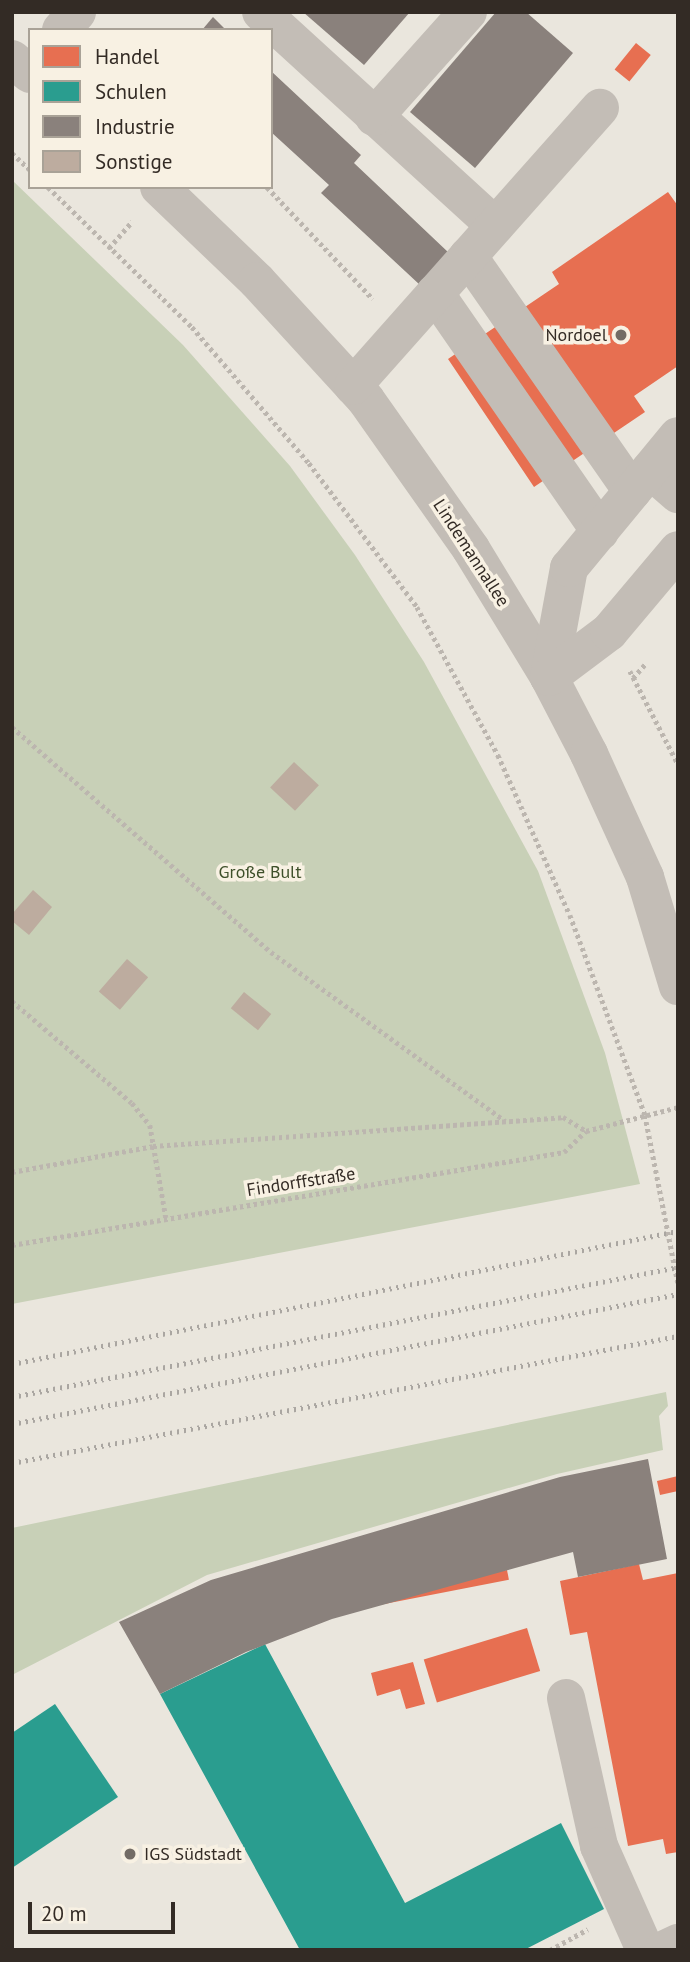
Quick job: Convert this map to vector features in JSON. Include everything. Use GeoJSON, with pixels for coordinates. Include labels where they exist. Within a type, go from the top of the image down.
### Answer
{"type":"FeatureCollection","features":[{"type":"Feature","properties":{"kind":"street"},"geometry":{"type":"LineString","coordinates":[[63,28],[77,12]]}},
{"type":"Feature","properties":{"kind":"street"},"geometry":{"type":"LineString","coordinates":[[261,12],[495,226]]}},
{"type":"Feature","properties":{"kind":"street"},"geometry":{"type":"LineString","coordinates":[[374,117],[468,12]]}},
{"type":"Feature","properties":{"kind":"street"},"geometry":{"type":"LineString","coordinates":[[353,386],[600,108]]}},
{"type":"Feature","properties":{"kind":"street","name":"Lindemannallee"},"geometry":{"type":"LineString","coordinates":[[161,189],[257,281],[353,386],[471,549],[549,677],[670,924],[678,986]]}},
{"type":"Feature","properties":{"kind":"street"},"geometry":{"type":"LineString","coordinates":[[468,256],[653,485]]}},
{"type":"Feature","properties":{"kind":"street"},"geometry":{"type":"LineString","coordinates":[[435,293],[600,531]]}},
{"type":"Feature","properties":{"kind":"street"},"geometry":{"type":"LineString","coordinates":[[549,677],[569,568],[600,531],[653,485],[678,436]]}},
{"type":"Feature","properties":{"kind":"street"},"geometry":{"type":"LineString","coordinates":[[549,677],[609,632],[678,550]]}},
{"type":"Feature","properties":{"kind":"street"},"geometry":{"type":"LineString","coordinates":[[566,1698],[599,1846],[645,1950]]}},
{"type":"Feature","properties":{"kind":"street"},"geometry":{"type":"LineString","coordinates":[[663,1950],[678,1943]]}},
{"type":"Feature","properties":{"kind":"path"},"geometry":{"type":"LineString","coordinates":[[12,153],[28,168]]}},
{"type":"Feature","properties":{"kind":"path"},"geometry":{"type":"LineString","coordinates":[[50,189],[192,327],[309,463],[417,607],[498,755],[570,915],[645,1115],[678,1283]]}},
{"type":"Feature","properties":{"kind":"path"},"geometry":{"type":"LineString","coordinates":[[269,189],[403,330]]}},
{"type":"Feature","properties":{"kind":"path"},"geometry":{"type":"LineString","coordinates":[[609,632],[678,764]]}},
{"type":"Feature","properties":{"kind":"path"},"geometry":{"type":"LineString","coordinates":[[12,727],[271,952],[505,1121]]}},
{"type":"Feature","properties":{"kind":"path"},"geometry":{"type":"LineString","coordinates":[[12,1001],[132,1103],[150,1125],[166,1218]]}},
{"type":"Feature","properties":{"kind":"path","name":"Findorffstraße"},"geometry":{"type":"LineString","coordinates":[[12,1245],[564,1152],[586,1131],[678,1107]]}},
{"type":"Feature","properties":{"kind":"path"},"geometry":{"type":"LineString","coordinates":[[12,1172],[153,1146],[563,1117],[586,1131]]}},
{"type":"Feature","properties":{"kind":"green space","name":"Große Bult"},"geometry":{"type":"Polygon","coordinates":[[[12,180],[183,345],[290,466],[355,555],[424,662],[538,871],[605,1053],[640,1184],[12,1304],[12,180]]]}},
{"type":"Feature","properties":{"kind":"green space"},"geometry":{"type":"Polygon","coordinates":[[[666,1392],[668,1406],[659,1416],[663,1450],[557,1474],[207,1575],[12,1675],[12,1528],[666,1392]]]}},
{"type":"Feature","properties":{"kind":"building: Handel"},"geometry":{"type":"Polygon","coordinates":[[[636,43],[651,55],[629,81],[615,69],[636,43]]]}},
{"type":"Feature","properties":{"kind":"building: Handel"},"geometry":{"type":"Polygon","coordinates":[[[668,192],[678,206],[678,366],[634,396],[645,412],[534,487],[448,359],[559,284],[552,272],[668,192]]]}},
{"type":"Feature","properties":{"kind":"building: Handel"},"geometry":{"type":"Polygon","coordinates":[[[678,1476],[678,1491],[660,1495],[657,1481],[678,1476]]]}},
{"type":"Feature","properties":{"kind":"building: Handel"},"geometry":{"type":"Polygon","coordinates":[[[639,1564],[643,1580],[678,1573],[678,1852],[666,1854],[663,1839],[628,1846],[587,1632],[570,1635],[560,1581],[639,1564]]]}},
{"type":"Feature","properties":{"kind":"building: Handel"},"geometry":{"type":"Polygon","coordinates":[[[507,1570],[509,1580],[330,1615],[328,1605],[507,1570]]]}},
{"type":"Feature","properties":{"kind":"building: Handel"},"geometry":{"type":"Polygon","coordinates":[[[527,1628],[540,1671],[437,1703],[424,1660],[527,1628]]]}},
{"type":"Feature","properties":{"kind":"building: Handel"},"geometry":{"type":"Polygon","coordinates":[[[413,1662],[425,1704],[406,1709],[400,1689],[377,1696],[371,1673],[413,1662]]]}},
{"type":"Feature","properties":{"kind":"building: Schulen"},"geometry":{"type":"Polygon","coordinates":[[[265,1644],[405,1903],[561,1823],[604,1909],[524,1950],[300,1950],[160,1694],[265,1644]]]}},
{"type":"Feature","properties":{"kind":"building: Schulen"},"geometry":{"type":"Polygon","coordinates":[[[55,1704],[118,1797],[12,1868],[12,1733],[55,1704]]]}},
{"type":"Feature","properties":{"kind":"building: Industrie"},"geometry":{"type":"Polygon","coordinates":[[[303,12],[410,12],[364,65],[303,12]]]}},
{"type":"Feature","properties":{"kind":"building: Industrie"},"geometry":{"type":"Polygon","coordinates":[[[496,12],[526,12],[573,53],[475,168],[410,112],[496,12]]]}},
{"type":"Feature","properties":{"kind":"building: Industrie"},"geometry":{"type":"Polygon","coordinates":[[[213,17],[224,28],[204,28],[213,17]]]}},
{"type":"Feature","properties":{"kind":"building: Industrie"},"geometry":{"type":"Polygon","coordinates":[[[273,73],[361,155],[354,163],[449,253],[420,285],[321,193],[329,185],[273,134],[273,73]]]}},
{"type":"Feature","properties":{"kind":"building: Industrie"},"geometry":{"type":"Polygon","coordinates":[[[648,1459],[667,1559],[578,1577],[573,1552],[332,1619],[246,1652],[160,1694],[119,1622],[211,1580],[560,1477],[648,1459]]]}},
{"type":"Feature","properties":{"kind":"building: Sonstige"},"geometry":{"type":"Polygon","coordinates":[[[294,762],[319,785],[295,811],[270,788],[294,762]]]}},
{"type":"Feature","properties":{"kind":"building: Sonstige"},"geometry":{"type":"Polygon","coordinates":[[[33,890],[52,907],[29,935],[12,921],[12,914],[33,890]]]}},
{"type":"Feature","properties":{"kind":"building: Sonstige"},"geometry":{"type":"Polygon","coordinates":[[[127,959],[148,977],[120,1010],[99,991],[127,959]]]}},
{"type":"Feature","properties":{"kind":"building: Sonstige"},"geometry":{"type":"Polygon","coordinates":[[[244,992],[271,1014],[258,1030],[231,1008],[244,992]]]}},
{"type":"Feature","properties":{"kind":"railway"},"geometry":{"type":"LineString","coordinates":[[12,1364],[678,1231]]}},
{"type":"Feature","properties":{"kind":"railway"},"geometry":{"type":"LineString","coordinates":[[12,1397],[678,1267]]}},
{"type":"Feature","properties":{"kind":"railway"},"geometry":{"type":"LineString","coordinates":[[12,1424],[678,1294]]}},
{"type":"Feature","properties":{"kind":"railway"},"geometry":{"type":"LineString","coordinates":[[12,1463],[678,1336]]}},
{"type":"Feature","properties":{"kind":"place","name":"Nordoel"},"geometry":{"type":"Point","coordinates":[621,335]}},
{"type":"Feature","properties":{"kind":"place","name":"IGS Südstadt"},"geometry":{"type":"Point","coordinates":[130,1854]}}]}
